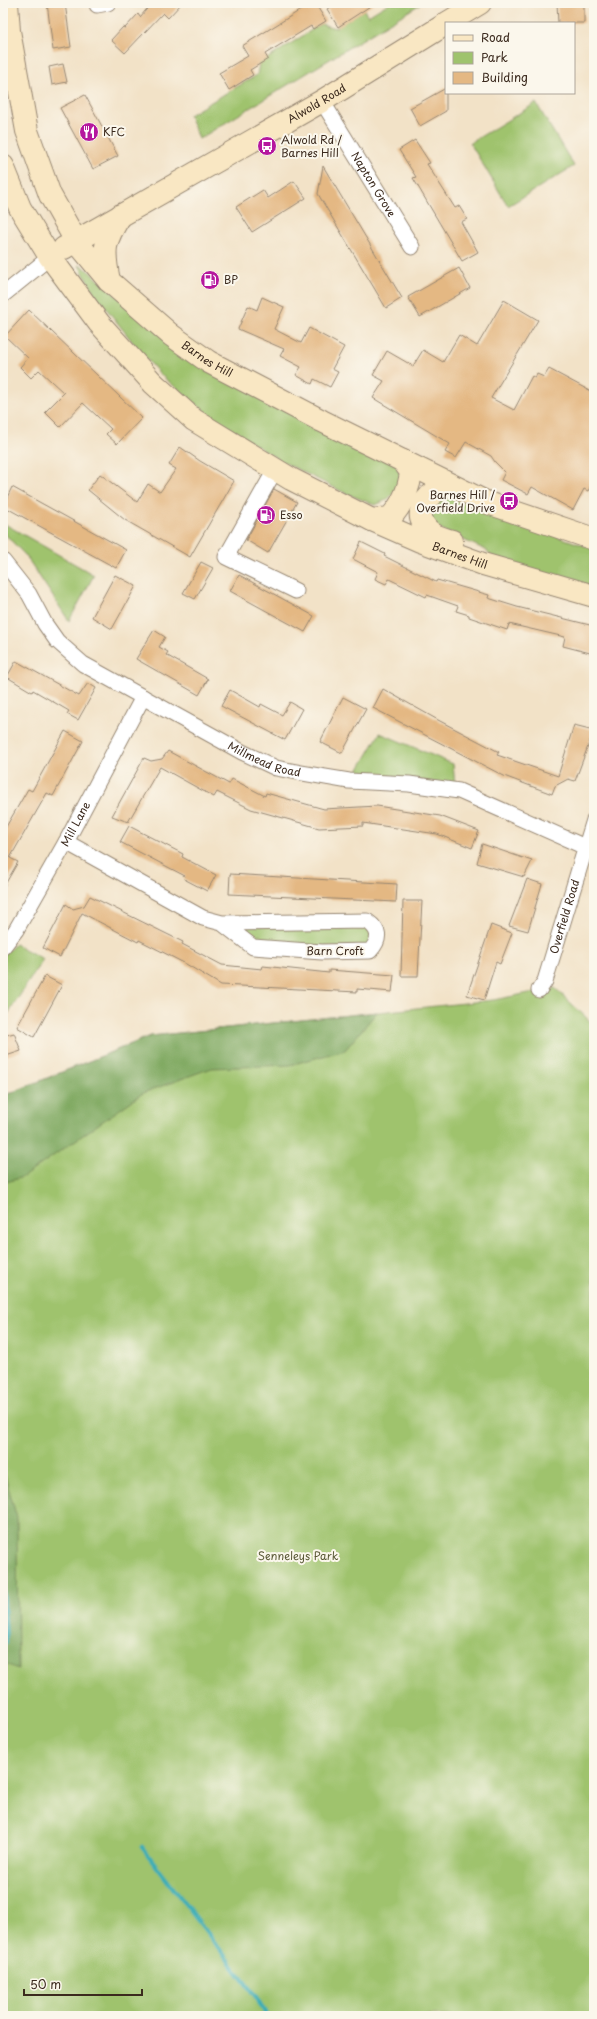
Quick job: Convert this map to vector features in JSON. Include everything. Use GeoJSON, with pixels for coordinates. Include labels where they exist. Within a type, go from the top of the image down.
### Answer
{"type":"FeatureCollection","features":[{"type":"Feature","properties":{"kind":"main road","name":"Barnes Hill"},"geometry":{"type":"LineString","coordinates":[[7,3],[9,30],[27,131],[50,195],[76,240],[109,281],[171,335],[209,362],[322,421],[488,503],[594,539]]}},
{"type":"Feature","properties":{"kind":"main road","name":"Alwold Road"},"geometry":{"type":"LineString","coordinates":[[449,22],[480,3]]}},
{"type":"Feature","properties":{"kind":"main road","name":"Alwold Road"},"geometry":{"type":"LineString","coordinates":[[50,257],[76,240],[322,101],[445,24]]}},
{"type":"Feature","properties":{"kind":"main road","name":"Barnes Hill"},"geometry":{"type":"LineString","coordinates":[[3,166],[20,208],[50,257],[112,339],[152,383],[194,420],[275,470],[372,520],[420,541],[483,564],[594,596]]}},
{"type":"Feature","properties":{"kind":"main road","name":"Alwold Road"},"geometry":{"type":"LineString","coordinates":[[109,281],[104,255],[109,233],[122,214]]}},
{"type":"Feature","properties":{"kind":"main road"},"geometry":{"type":"LineString","coordinates":[[372,520],[390,518],[400,507],[410,487],[411,472],[403,461]]}},
{"type":"Feature","properties":{"kind":"main road"},"geometry":{"type":"LineString","coordinates":[[451,485],[443,486],[428,497],[421,509],[422,521],[432,534],[476,550],[483,564]]}},
{"type":"Feature","properties":{"kind":"street","name":"Napton Grove"},"geometry":{"type":"LineString","coordinates":[[322,101],[412,247]]}},
{"type":"Feature","properties":{"kind":"street"},"geometry":{"type":"LineString","coordinates":[[3,295],[50,257]]}},
{"type":"Feature","properties":{"kind":"street"},"geometry":{"type":"LineString","coordinates":[[275,470],[226,557],[296,591]]}},
{"type":"Feature","properties":{"kind":"street","name":"Millmead Road"},"geometry":{"type":"LineString","coordinates":[[3,561],[29,594],[45,624],[57,641],[83,664],[215,738],[276,768],[349,781],[409,784],[459,791],[585,847]]}},
{"type":"Feature","properties":{"kind":"street","name":"Mill Lane"},"geometry":{"type":"LineString","coordinates":[[3,947],[16,930],[66,842],[143,697]]}},
{"type":"Feature","properties":{"kind":"street","name":"Overfield Road"},"geometry":{"type":"LineString","coordinates":[[539,990],[545,981],[594,820]]}},
{"type":"Feature","properties":{"kind":"street","name":"Barn Croft"},"geometry":{"type":"LineString","coordinates":[[66,842],[203,918],[222,923],[367,921],[375,926],[377,933],[376,943],[370,951],[322,952],[253,947],[222,923]]}},
{"type":"Feature","properties":{"kind":"green space"},"geometry":{"type":"Polygon","coordinates":[[[389,3],[422,3],[199,139],[189,115],[257,75],[259,64],[321,24],[335,28],[364,10],[368,16],[389,3]]]}},
{"type":"Feature","properties":{"kind":"green space"},"geometry":{"type":"Polygon","coordinates":[[[536,103],[574,166],[508,206],[470,143],[536,103]]]}},
{"type":"Feature","properties":{"kind":"green space"},"geometry":{"type":"Polygon","coordinates":[[[79,265],[85,268],[164,337],[396,464],[401,477],[397,488],[392,495],[386,500],[375,505],[345,493],[281,461],[214,419],[162,376],[142,354],[94,293],[79,265]]]}},
{"type":"Feature","properties":{"kind":"green space"},"geometry":{"type":"Polygon","coordinates":[[[444,497],[594,549],[594,588],[494,560],[486,550],[435,527],[430,514],[433,501],[444,497]]]}},
{"type":"Feature","properties":{"kind":"green space"},"geometry":{"type":"Polygon","coordinates":[[[3,523],[94,575],[69,621],[26,556],[3,532],[3,523]]]}},
{"type":"Feature","properties":{"kind":"green space"},"geometry":{"type":"Polygon","coordinates":[[[380,733],[453,764],[455,785],[355,776],[380,733]]]}},
{"type":"Feature","properties":{"kind":"green space"},"geometry":{"type":"Polygon","coordinates":[[[230,925],[373,928],[368,949],[255,943],[230,925]]]}},
{"type":"Feature","properties":{"kind":"green space"},"geometry":{"type":"Polygon","coordinates":[[[15,944],[43,959],[8,1014],[3,1017],[3,956],[15,944]]]}},
{"type":"Feature","properties":{"kind":"green space","name":"Senneleys Park"},"geometry":{"type":"Polygon","coordinates":[[[555,988],[594,1025],[594,2016],[3,2016],[3,1096],[151,1036],[493,1000],[555,988]]]}},
{"type":"Feature","properties":{"kind":"green space"},"geometry":{"type":"Polygon","coordinates":[[[377,1012],[345,1050],[290,1065],[211,1068],[143,1093],[23,1177],[3,1183],[3,1096],[151,1036],[377,1012]]]}},
{"type":"Feature","properties":{"kind":"green space"},"geometry":{"type":"Polygon","coordinates":[[[3,1469],[17,1518],[18,1669],[3,1663],[3,1469]]]}},
{"type":"Feature","properties":{"kind":"building"},"geometry":{"type":"Polygon","coordinates":[[[47,3],[65,3],[71,47],[53,50],[47,3]]]}},
{"type":"Feature","properties":{"kind":"building"},"geometry":{"type":"Polygon","coordinates":[[[152,3],[182,3],[168,18],[163,13],[125,53],[111,40],[138,14],[140,17],[152,3]]]}},
{"type":"Feature","properties":{"kind":"building"},"geometry":{"type":"Polygon","coordinates":[[[312,3],[315,3],[326,21],[313,29],[311,26],[265,54],[268,59],[250,70],[253,75],[229,90],[219,73],[248,56],[242,46],[312,3]]]}},
{"type":"Feature","properties":{"kind":"building"},"geometry":{"type":"Polygon","coordinates":[[[336,3],[375,3],[338,27],[327,9],[336,3]]]}},
{"type":"Feature","properties":{"kind":"building"},"geometry":{"type":"Polygon","coordinates":[[[557,3],[584,3],[584,23],[558,22],[557,3]]]}},
{"type":"Feature","properties":{"kind":"building"},"geometry":{"type":"Polygon","coordinates":[[[63,64],[67,82],[52,85],[49,67],[63,64]]]}},
{"type":"Feature","properties":{"kind":"building"},"geometry":{"type":"Polygon","coordinates":[[[445,89],[446,111],[420,126],[410,108],[445,89]]]}},
{"type":"Feature","properties":{"kind":"building","name":"KFC"},"geometry":{"type":"Polygon","coordinates":[[[85,95],[118,156],[93,169],[60,108],[85,95]]]}},
{"type":"Feature","properties":{"kind":"building"},"geometry":{"type":"Polygon","coordinates":[[[415,140],[430,163],[427,164],[455,208],[459,206],[467,219],[461,222],[478,252],[462,261],[413,178],[416,177],[399,150],[415,140]]]}},
{"type":"Feature","properties":{"kind":"building"},"geometry":{"type":"Polygon","coordinates":[[[323,166],[402,298],[386,308],[318,194],[323,166]]]}},
{"type":"Feature","properties":{"kind":"building"},"geometry":{"type":"Polygon","coordinates":[[[294,181],[306,198],[252,232],[236,207],[263,190],[268,198],[294,181]]]}},
{"type":"Feature","properties":{"kind":"building"},"geometry":{"type":"Polygon","coordinates":[[[459,268],[470,288],[420,317],[408,297],[459,268]]]}},
{"type":"Feature","properties":{"kind":"building"},"geometry":{"type":"Polygon","coordinates":[[[262,297],[284,307],[274,329],[301,343],[309,328],[344,347],[332,369],[338,372],[330,387],[314,379],[312,384],[296,375],[301,367],[280,356],[284,349],[238,329],[248,306],[257,310],[262,297]]]}},
{"type":"Feature","properties":{"kind":"building"},"geometry":{"type":"Polygon","coordinates":[[[504,300],[538,320],[491,398],[514,410],[532,376],[535,378],[537,374],[544,377],[549,369],[594,393],[594,480],[588,491],[584,489],[573,510],[532,487],[528,494],[501,480],[505,472],[491,456],[466,442],[456,458],[445,452],[450,444],[373,398],[384,381],[373,375],[387,351],[413,366],[423,350],[443,362],[459,335],[477,346],[504,300]]]}},
{"type":"Feature","properties":{"kind":"building"},"geometry":{"type":"Polygon","coordinates":[[[29,310],[142,418],[117,444],[106,434],[111,429],[83,403],[60,427],[45,412],[64,393],[39,370],[31,378],[20,367],[28,358],[5,336],[29,310]]]}},
{"type":"Feature","properties":{"kind":"building"},"geometry":{"type":"Polygon","coordinates":[[[180,447],[234,481],[190,557],[125,520],[88,490],[100,474],[137,502],[148,484],[160,492],[176,469],[169,465],[180,447]]]}},
{"type":"Feature","properties":{"kind":"building"},"geometry":{"type":"Polygon","coordinates":[[[12,487],[126,550],[116,568],[3,506],[12,487]]]}},
{"type":"Feature","properties":{"kind":"building"},"geometry":{"type":"Polygon","coordinates":[[[274,489],[297,502],[268,553],[246,540],[274,489]]]}},
{"type":"Feature","properties":{"kind":"building"},"geometry":{"type":"Polygon","coordinates":[[[361,542],[385,554],[384,556],[436,582],[437,580],[489,595],[488,598],[517,607],[594,626],[594,654],[563,646],[565,637],[509,624],[507,630],[469,617],[469,615],[456,611],[458,606],[427,595],[426,597],[389,579],[386,584],[375,579],[378,572],[353,559],[361,542]]]}},
{"type":"Feature","properties":{"kind":"building"},"geometry":{"type":"Polygon","coordinates":[[[201,562],[213,568],[195,599],[183,593],[201,562]]]}},
{"type":"Feature","properties":{"kind":"building"},"geometry":{"type":"Polygon","coordinates":[[[115,575],[136,586],[112,629],[92,617],[115,575]]]}},
{"type":"Feature","properties":{"kind":"building"},"geometry":{"type":"Polygon","coordinates":[[[239,575],[314,616],[305,632],[230,591],[239,575]]]}},
{"type":"Feature","properties":{"kind":"building"},"geometry":{"type":"Polygon","coordinates":[[[154,630],[165,637],[159,647],[168,652],[166,655],[208,679],[199,695],[136,659],[154,630]]]}},
{"type":"Feature","properties":{"kind":"building"},"geometry":{"type":"Polygon","coordinates":[[[16,661],[79,696],[88,683],[96,688],[78,720],[67,714],[69,711],[7,677],[16,661]]]}},
{"type":"Feature","properties":{"kind":"building"},"geometry":{"type":"Polygon","coordinates":[[[383,689],[499,752],[497,755],[558,776],[574,725],[594,730],[575,781],[568,779],[555,786],[552,794],[504,776],[373,708],[383,689]]]}},
{"type":"Feature","properties":{"kind":"building"},"geometry":{"type":"Polygon","coordinates":[[[230,690],[260,707],[261,704],[282,715],[290,702],[302,709],[285,740],[221,706],[230,690]]]}},
{"type":"Feature","properties":{"kind":"building"},"geometry":{"type":"Polygon","coordinates":[[[343,697],[366,709],[342,753],[320,742],[343,697]]]}},
{"type":"Feature","properties":{"kind":"building"},"geometry":{"type":"Polygon","coordinates":[[[65,731],[83,741],[53,796],[47,793],[10,858],[18,862],[3,888],[3,832],[28,789],[32,791],[65,731]]]}},
{"type":"Feature","properties":{"kind":"building"},"geometry":{"type":"Polygon","coordinates":[[[168,751],[229,784],[232,779],[265,796],[266,793],[324,809],[377,806],[440,816],[479,831],[472,848],[437,834],[363,823],[363,826],[319,828],[251,809],[217,792],[214,797],[160,767],[128,822],[112,816],[144,758],[151,761],[162,759],[168,751]]]}},
{"type":"Feature","properties":{"kind":"building"},"geometry":{"type":"Polygon","coordinates":[[[129,826],[183,854],[182,857],[216,875],[207,891],[184,879],[185,876],[120,842],[129,826]]]}},
{"type":"Feature","properties":{"kind":"building"},"geometry":{"type":"Polygon","coordinates":[[[482,844],[532,861],[524,877],[477,863],[482,844]]]}},
{"type":"Feature","properties":{"kind":"building"},"geometry":{"type":"Polygon","coordinates":[[[230,874],[397,884],[396,902],[229,894],[230,874]]]}},
{"type":"Feature","properties":{"kind":"building"},"geometry":{"type":"Polygon","coordinates":[[[527,879],[542,884],[528,931],[509,926],[527,879]]]}},
{"type":"Feature","properties":{"kind":"building"},"geometry":{"type":"Polygon","coordinates":[[[90,896],[183,942],[182,944],[222,965],[262,969],[263,966],[329,973],[329,970],[394,975],[392,992],[357,989],[357,992],[221,985],[186,964],[139,940],[138,942],[82,913],[60,957],[43,948],[66,904],[73,909],[84,906],[90,896]]]}},
{"type":"Feature","properties":{"kind":"building"},"geometry":{"type":"Polygon","coordinates":[[[403,901],[422,901],[418,976],[401,976],[403,901]]]}},
{"type":"Feature","properties":{"kind":"building"},"geometry":{"type":"Polygon","coordinates":[[[491,925],[512,933],[500,964],[496,962],[484,1000],[467,995],[491,925]]]}},
{"type":"Feature","properties":{"kind":"building"},"geometry":{"type":"Polygon","coordinates":[[[45,976],[62,985],[34,1037],[17,1027],[45,976]]]}},
{"type":"Feature","properties":{"kind":"building"},"geometry":{"type":"Polygon","coordinates":[[[14,1033],[21,1051],[3,1057],[3,1036],[14,1033]]]}},
{"type":"Feature","properties":{"kind":"waterway"},"geometry":{"type":"LineString","coordinates":[[3,1590],[6,1642]]}},
{"type":"Feature","properties":{"kind":"waterway"},"geometry":{"type":"LineString","coordinates":[[142,1847],[256,1997],[267,2016]]}},
{"type":"Feature","properties":{"kind":"place","name":"KFC"},"geometry":{"type":"Point","coordinates":[89,132]}},
{"type":"Feature","properties":{"kind":"place","name":"Alwold Rd / Barnes Hill"},"geometry":{"type":"Point","coordinates":[267,146]}},
{"type":"Feature","properties":{"kind":"place","name":"BP"},"geometry":{"type":"Point","coordinates":[210,280]}},
{"type":"Feature","properties":{"kind":"place","name":"Barnes Hill / Overfield Drive"},"geometry":{"type":"Point","coordinates":[509,501]}},
{"type":"Feature","properties":{"kind":"place","name":"Esso"},"geometry":{"type":"Point","coordinates":[266,515]}}]}
